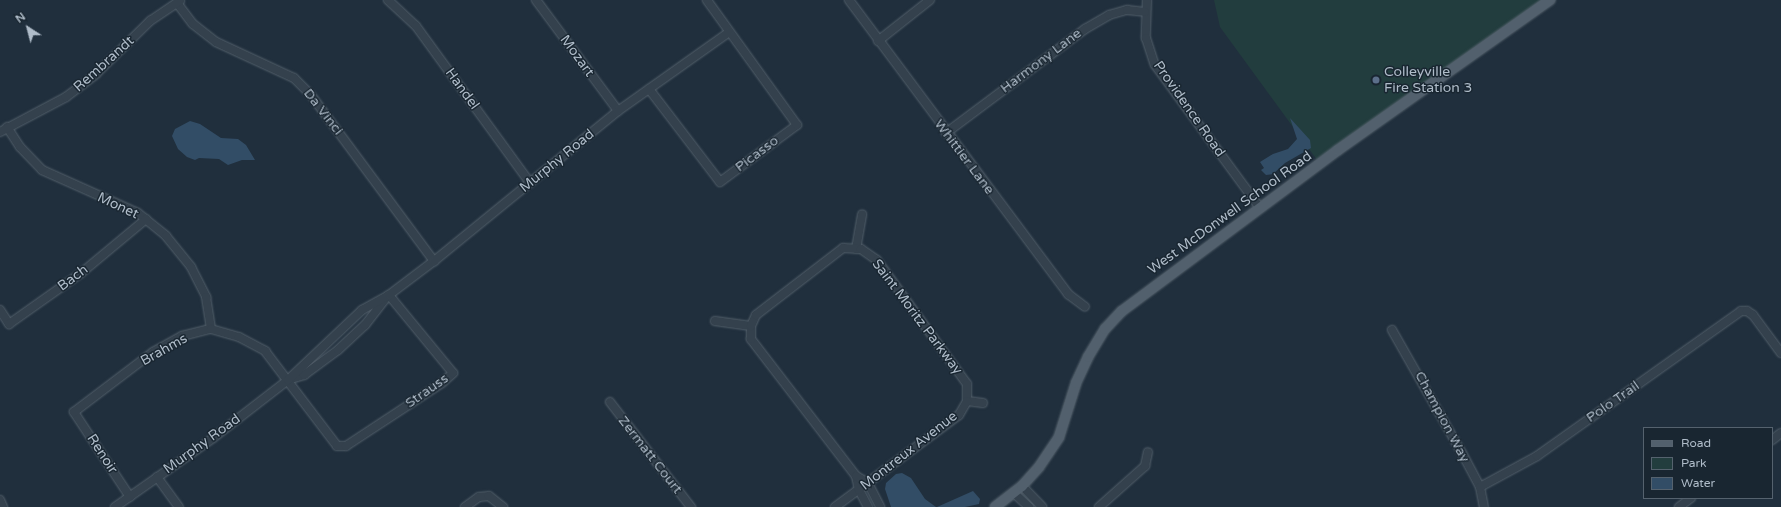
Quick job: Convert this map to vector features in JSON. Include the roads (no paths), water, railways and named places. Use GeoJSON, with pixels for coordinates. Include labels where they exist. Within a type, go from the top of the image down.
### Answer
{"type":"FeatureCollection","features":[{"type":"Feature","properties":{"kind":"main road","name":"West McDonwell School Road"},"geometry":{"type":"LineString","coordinates":[[995,507],[1018,489],[1039,467],[1059,437],[1080,373],[1113,319],[1260,208],[1550,0]]}},
{"type":"Feature","properties":{"kind":"street","name":"Handel"},"geometry":{"type":"LineString","coordinates":[[388,0],[416,26],[530,183]]}},
{"type":"Feature","properties":{"kind":"street","name":"Mozart"},"geometry":{"type":"LineString","coordinates":[[536,0],[618,111]]}},
{"type":"Feature","properties":{"kind":"street"},"geometry":{"type":"LineString","coordinates":[[707,0],[729,32]]}},
{"type":"Feature","properties":{"kind":"street","name":"Whittier Lane"},"geometry":{"type":"LineString","coordinates":[[850,0],[878,41],[946,133],[1068,294],[1085,307]]}},
{"type":"Feature","properties":{"kind":"street"},"geometry":{"type":"LineString","coordinates":[[878,41],[930,0]]}},
{"type":"Feature","properties":{"kind":"street","name":"Providence Road"},"geometry":{"type":"LineString","coordinates":[[1147,0],[1145,12],[1146,38],[1155,65],[1260,208]]}},
{"type":"Feature","properties":{"kind":"street","name":"Rembrandt"},"geometry":{"type":"LineString","coordinates":[[3,130],[66,97],[96,74],[150,21],[179,2]]}},
{"type":"Feature","properties":{"kind":"street","name":"Da Vinci"},"geometry":{"type":"LineString","coordinates":[[179,2],[193,24],[216,42],[272,67],[298,82],[311,95],[434,261]]}},
{"type":"Feature","properties":{"kind":"street","name":"Harmony Lane"},"geometry":{"type":"LineString","coordinates":[[946,133],[1085,29],[1109,15],[1127,10],[1145,12]]}},
{"type":"Feature","properties":{"kind":"street","name":"Murphy Road"},"geometry":{"type":"LineString","coordinates":[[115,507],[213,438],[288,380],[362,310],[389,295],[434,261],[618,111],[729,32]]}},
{"type":"Feature","properties":{"kind":"street","name":"Picasso"},"geometry":{"type":"LineString","coordinates":[[649,89],[720,182],[797,125],[729,32]]}},
{"type":"Feature","properties":{"kind":"street","name":"Monet"},"geometry":{"type":"LineString","coordinates":[[3,130],[42,170],[138,212],[166,236],[191,267],[206,297],[211,329]]}},
{"type":"Feature","properties":{"kind":"street"},"geometry":{"type":"LineString","coordinates":[[856,249],[862,215]]}},
{"type":"Feature","properties":{"kind":"street","name":"Bach"},"geometry":{"type":"LineString","coordinates":[[0,310],[10,324],[80,274],[146,219]]}},
{"type":"Feature","properties":{"kind":"street","name":"Saint Moritz Parkway"},"geometry":{"type":"LineString","coordinates":[[751,326],[756,315],[843,248],[861,249],[877,260],[963,377],[967,384],[967,401]]}},
{"type":"Feature","properties":{"kind":"street","name":"Murphy Road"},"geometry":{"type":"LineString","coordinates":[[288,380],[304,375],[338,350],[383,306],[389,295]]}},
{"type":"Feature","properties":{"kind":"street","name":"Strauss"},"geometry":{"type":"LineString","coordinates":[[337,446],[346,446],[453,373],[389,295]]}},
{"type":"Feature","properties":{"kind":"street","name":"Polo Trail"},"geometry":{"type":"LineString","coordinates":[[1480,487],[1537,456],[1741,311],[1753,314],[1781,353]]}},
{"type":"Feature","properties":{"kind":"street"},"geometry":{"type":"LineString","coordinates":[[716,321],[751,326],[751,339],[856,476],[868,483],[880,507]]}},
{"type":"Feature","properties":{"kind":"street","name":"Brahms"},"geometry":{"type":"LineString","coordinates":[[74,412],[153,352],[182,336],[211,329],[239,337],[265,351],[337,446]]}},
{"type":"Feature","properties":{"kind":"street","name":"Champion Way"},"geometry":{"type":"LineString","coordinates":[[1392,330],[1415,366],[1480,487],[1484,507]]}},
{"type":"Feature","properties":{"kind":"street","name":"Montreux Avenue"},"geometry":{"type":"LineString","coordinates":[[835,507],[959,415],[967,401],[983,403]]}},
{"type":"Feature","properties":{"kind":"street","name":"Zermatt Court"},"geometry":{"type":"LineString","coordinates":[[610,402],[691,507]]}},
{"type":"Feature","properties":{"kind":"street","name":"Renoir"},"geometry":{"type":"LineString","coordinates":[[74,412],[130,496]]}},
{"type":"Feature","properties":{"kind":"street"},"geometry":{"type":"LineString","coordinates":[[1773,439],[1781,433]]}},
{"type":"Feature","properties":{"kind":"street"},"geometry":{"type":"LineString","coordinates":[[1100,507],[1145,466],[1148,452]]}},
{"type":"Feature","properties":{"kind":"street"},"geometry":{"type":"LineString","coordinates":[[856,476],[859,490],[868,507]]}},
{"type":"Feature","properties":{"kind":"street"},"geometry":{"type":"LineString","coordinates":[[157,477],[179,507]]}},
{"type":"Feature","properties":{"kind":"street"},"geometry":{"type":"LineString","coordinates":[[1018,489],[1030,507]]}},
{"type":"Feature","properties":{"kind":"street"},"geometry":{"type":"LineString","coordinates":[[1018,489],[1042,507]]}},
{"type":"Feature","properties":{"kind":"street"},"geometry":{"type":"LineString","coordinates":[[465,507],[479,497],[489,496],[503,507]]}},
{"type":"Feature","properties":{"kind":"street"},"geometry":{"type":"LineString","coordinates":[[1679,507],[1691,499]]}},
{"type":"Feature","properties":{"kind":"street"},"geometry":{"type":"LineString","coordinates":[[0,500],[2,507]]}},
{"type":"Feature","properties":{"kind":"water"},"geometry":{"type":"Polygon","coordinates":[[[1290,118],[1310,140],[1311,148],[1285,163],[1273,174],[1266,175],[1261,170],[1264,168],[1260,162],[1273,154],[1288,149],[1297,139],[1290,118]]]}},
{"type":"Feature","properties":{"kind":"water"},"geometry":{"type":"Polygon","coordinates":[[[190,121],[200,124],[221,138],[238,139],[246,145],[255,160],[242,160],[228,165],[219,159],[199,158],[195,160],[187,157],[178,149],[172,136],[175,129],[190,121]]]}},
{"type":"Feature","properties":{"kind":"water"},"geometry":{"type":"Polygon","coordinates":[[[902,473],[911,478],[925,499],[936,507],[891,507],[885,489],[886,483],[896,474],[902,473]]]}},
{"type":"Feature","properties":{"kind":"water"},"geometry":{"type":"Polygon","coordinates":[[[973,491],[980,499],[979,504],[965,507],[937,507],[973,491]]]}},
{"type":"Feature","properties":{"kind":"place","name":"Colleyville Fire Station 3"},"geometry":{"type":"Point","coordinates":[1376,80]}}]}
